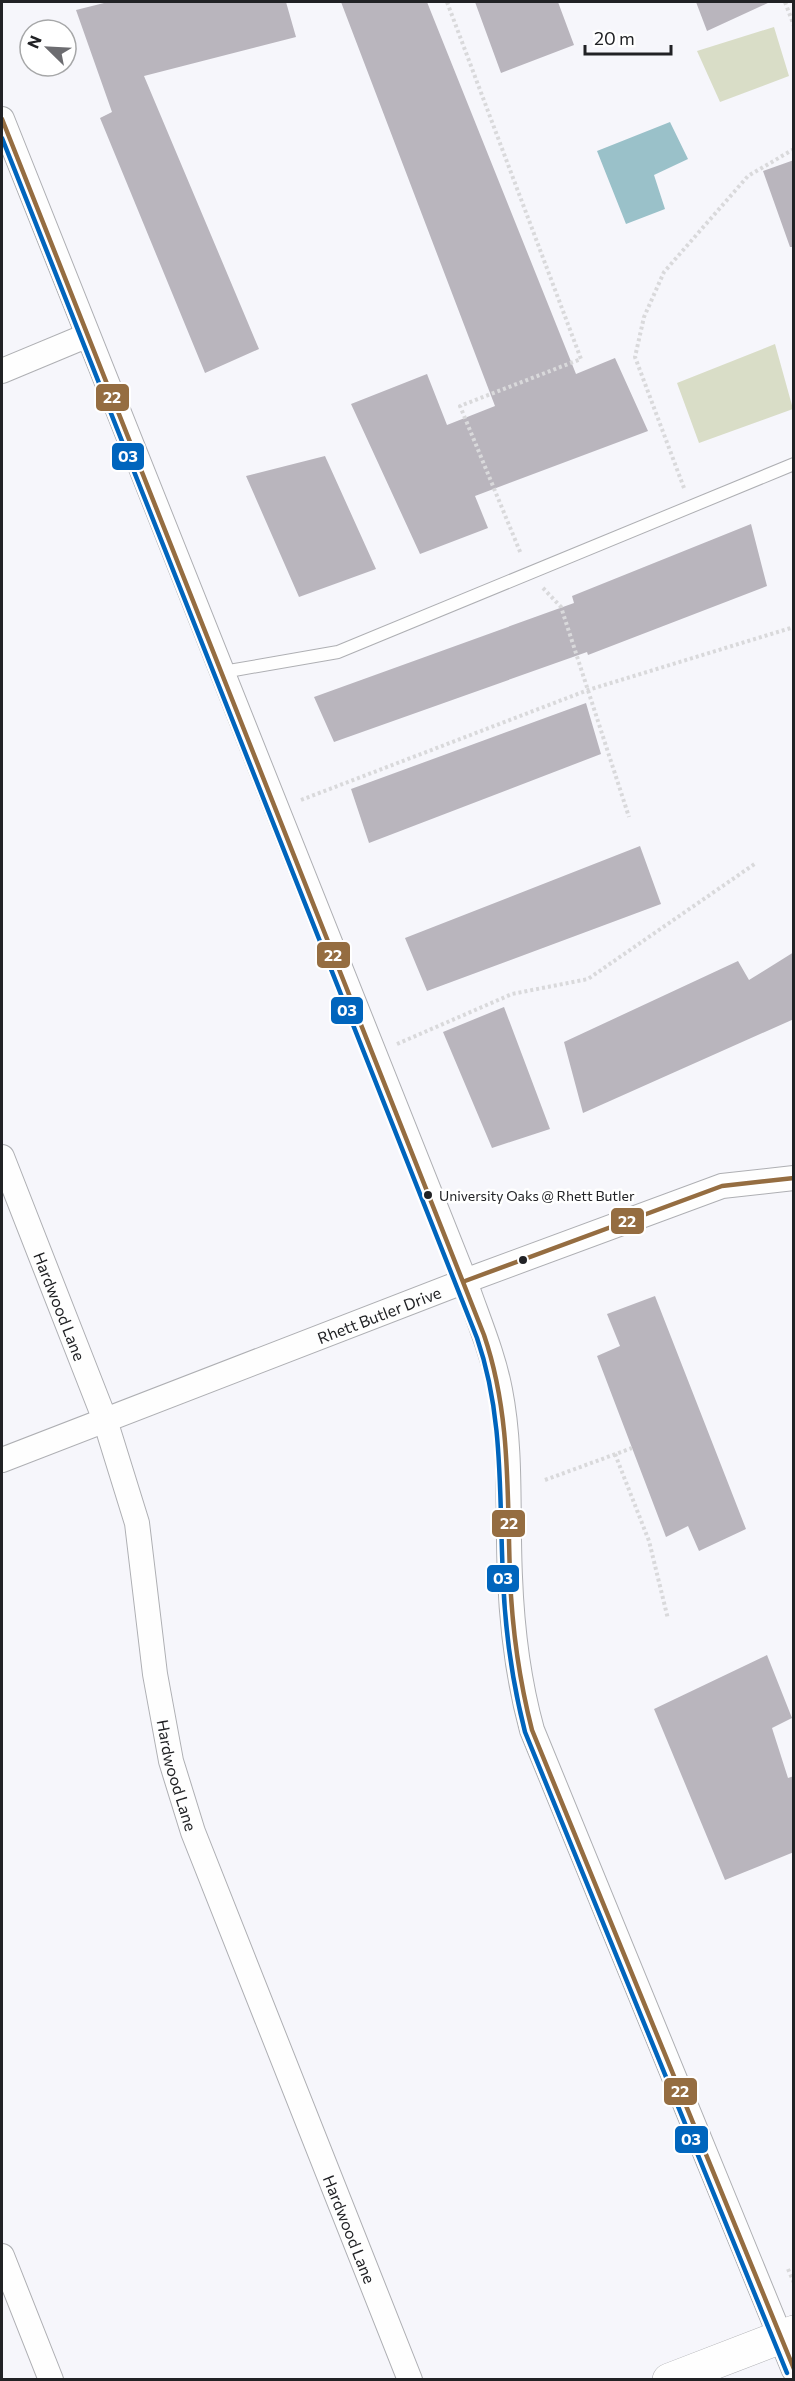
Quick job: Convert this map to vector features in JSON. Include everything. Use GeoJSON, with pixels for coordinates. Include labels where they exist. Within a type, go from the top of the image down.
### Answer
{"type":"FeatureCollection","features":[{"type":"Feature","properties":{"kind":"street"},"geometry":{"type":"LineString","coordinates":[[2,119],[86,336],[278,809],[465,1281],[500,1389],[509,1476],[510,1576],[514,1640],[522,1693],[532,1730],[787,2334],[794,2370]]}},
{"type":"Feature","properties":{"kind":"street"},"geometry":{"type":"LineString","coordinates":[[2,371],[86,336]]}},
{"type":"Feature","properties":{"kind":"street","name":"Hardwood Lane"},"geometry":{"type":"LineString","coordinates":[[2,1157],[105,1420],[137,1523],[155,1674],[171,1761],[193,1832],[410,2379]]}},
{"type":"Feature","properties":{"kind":"street","name":"Rhett Butler Drive"},"geometry":{"type":"LineString","coordinates":[[2,1460],[465,1281],[722,1186],[794,1178]]}},
{"type":"Feature","properties":{"kind":"street"},"geometry":{"type":"LineString","coordinates":[[2,2256],[51,2379]]}},
{"type":"Feature","properties":{"kind":"street"},"geometry":{"type":"LineString","coordinates":[[669,2379],[787,2334]]}},
{"type":"Feature","properties":{"kind":"lane"},"geometry":{"type":"LineString","coordinates":[[223,672],[339,652],[794,464]]}},
{"type":"Feature","properties":{"kind":"path"},"geometry":{"type":"LineString","coordinates":[[447,2],[581,358],[460,406],[528,573],[561,607],[629,817]]}},
{"type":"Feature","properties":{"kind":"path"},"geometry":{"type":"LineString","coordinates":[[784,2],[794,26]]}},
{"type":"Feature","properties":{"kind":"path"},"geometry":{"type":"LineString","coordinates":[[691,506],[635,357],[644,317],[664,272],[748,176],[794,149]]}},
{"type":"Feature","properties":{"kind":"path"},"geometry":{"type":"LineString","coordinates":[[278,809],[588,690],[794,627]]}},
{"type":"Feature","properties":{"kind":"path"},"geometry":{"type":"LineString","coordinates":[[375,1053],[512,994],[588,980],[756,863]]}},
{"type":"Feature","properties":{"kind":"path"},"geometry":{"type":"LineString","coordinates":[[545,1480],[632,1448]]}},
{"type":"Feature","properties":{"kind":"path"},"geometry":{"type":"LineString","coordinates":[[615,1454],[649,1541],[668,1619]]}},
{"type":"Feature","properties":{"kind":"path"},"geometry":{"type":"LineString","coordinates":[[788,2269],[794,2283]]}},
{"type":"Feature","properties":{"kind":"green space"},"geometry":{"type":"Polygon","coordinates":[[[774,27],[789,76],[720,102],[697,51],[774,27]]]}},
{"type":"Feature","properties":{"kind":"green space"},"geometry":{"type":"Polygon","coordinates":[[[775,344],[793,409],[699,443],[677,383],[775,344]]]}},
{"type":"Feature","properties":{"kind":"water"},"geometry":{"type":"Polygon","coordinates":[[[670,122],[688,159],[654,175],[665,209],[626,224],[597,151],[670,122]]]}},
{"type":"Feature","properties":{"kind":"building"},"geometry":{"type":"Polygon","coordinates":[[[108,2],[286,2],[296,37],[144,76],[259,349],[205,373],[100,118],[112,112],[76,10],[108,2]]]}},
{"type":"Feature","properties":{"kind":"building"},"geometry":{"type":"Polygon","coordinates":[[[341,2],[427,2],[576,374],[615,358],[648,431],[475,496],[488,528],[420,554],[351,404],[427,374],[447,425],[495,406],[341,2]]]}},
{"type":"Feature","properties":{"kind":"building"},"geometry":{"type":"Polygon","coordinates":[[[475,2],[558,2],[574,45],[501,73],[475,2]]]}},
{"type":"Feature","properties":{"kind":"building"},"geometry":{"type":"Polygon","coordinates":[[[696,2],[770,2],[707,31],[696,2]]]}},
{"type":"Feature","properties":{"kind":"building"},"geometry":{"type":"Polygon","coordinates":[[[794,160],[794,247],[790,247],[763,171],[794,160]]]}},
{"type":"Feature","properties":{"kind":"building"},"geometry":{"type":"Polygon","coordinates":[[[325,456],[376,569],[299,597],[246,476],[325,456]]]}},
{"type":"Feature","properties":{"kind":"building"},"geometry":{"type":"Polygon","coordinates":[[[751,524],[767,586],[588,655],[587,652],[334,742],[314,697],[574,603],[572,596],[751,524]]]}},
{"type":"Feature","properties":{"kind":"building"},"geometry":{"type":"Polygon","coordinates":[[[586,703],[601,754],[369,843],[351,789],[586,703]]]}},
{"type":"Feature","properties":{"kind":"building"},"geometry":{"type":"Polygon","coordinates":[[[640,846],[661,904],[427,991],[405,938],[640,846]]]}},
{"type":"Feature","properties":{"kind":"building"},"geometry":{"type":"Polygon","coordinates":[[[794,952],[794,1019],[583,1113],[564,1042],[738,961],[749,980],[794,952]]]}},
{"type":"Feature","properties":{"kind":"building"},"geometry":{"type":"Polygon","coordinates":[[[504,1007],[550,1129],[492,1148],[443,1032],[504,1007]]]}},
{"type":"Feature","properties":{"kind":"building"},"geometry":{"type":"Polygon","coordinates":[[[655,1296],[746,1529],[699,1551],[688,1526],[666,1537],[597,1356],[620,1346],[607,1314],[655,1296]]]}},
{"type":"Feature","properties":{"kind":"building"},"geometry":{"type":"Polygon","coordinates":[[[767,1655],[792,1718],[772,1728],[788,1778],[794,1776],[794,1852],[725,1880],[654,1709],[767,1655]]]}},
{"type":"Feature","properties":{"kind":"transit line","name":"22"},"geometry":{"type":"LineString","coordinates":[[2,119],[484,1335],[493,1365],[503,1424],[508,1485],[512,1615],[520,1673],[532,1730],[794,2369]]}},
{"type":"Feature","properties":{"kind":"transit line","name":"03"},"geometry":{"type":"LineString","coordinates":[[2,138],[477,1338],[486,1367],[496,1427],[505,1617],[513,1675],[525,1732],[787,2373]]}},
{"type":"Feature","properties":{"kind":"transit line","name":"22"},"geometry":{"type":"LineString","coordinates":[[465,1281],[722,1186],[794,1178]]}},
{"type":"Feature","properties":{"kind":"place","name":"University Oaks @ Rhett Butler"},"geometry":{"type":"Point","coordinates":[428,1195]}}]}
